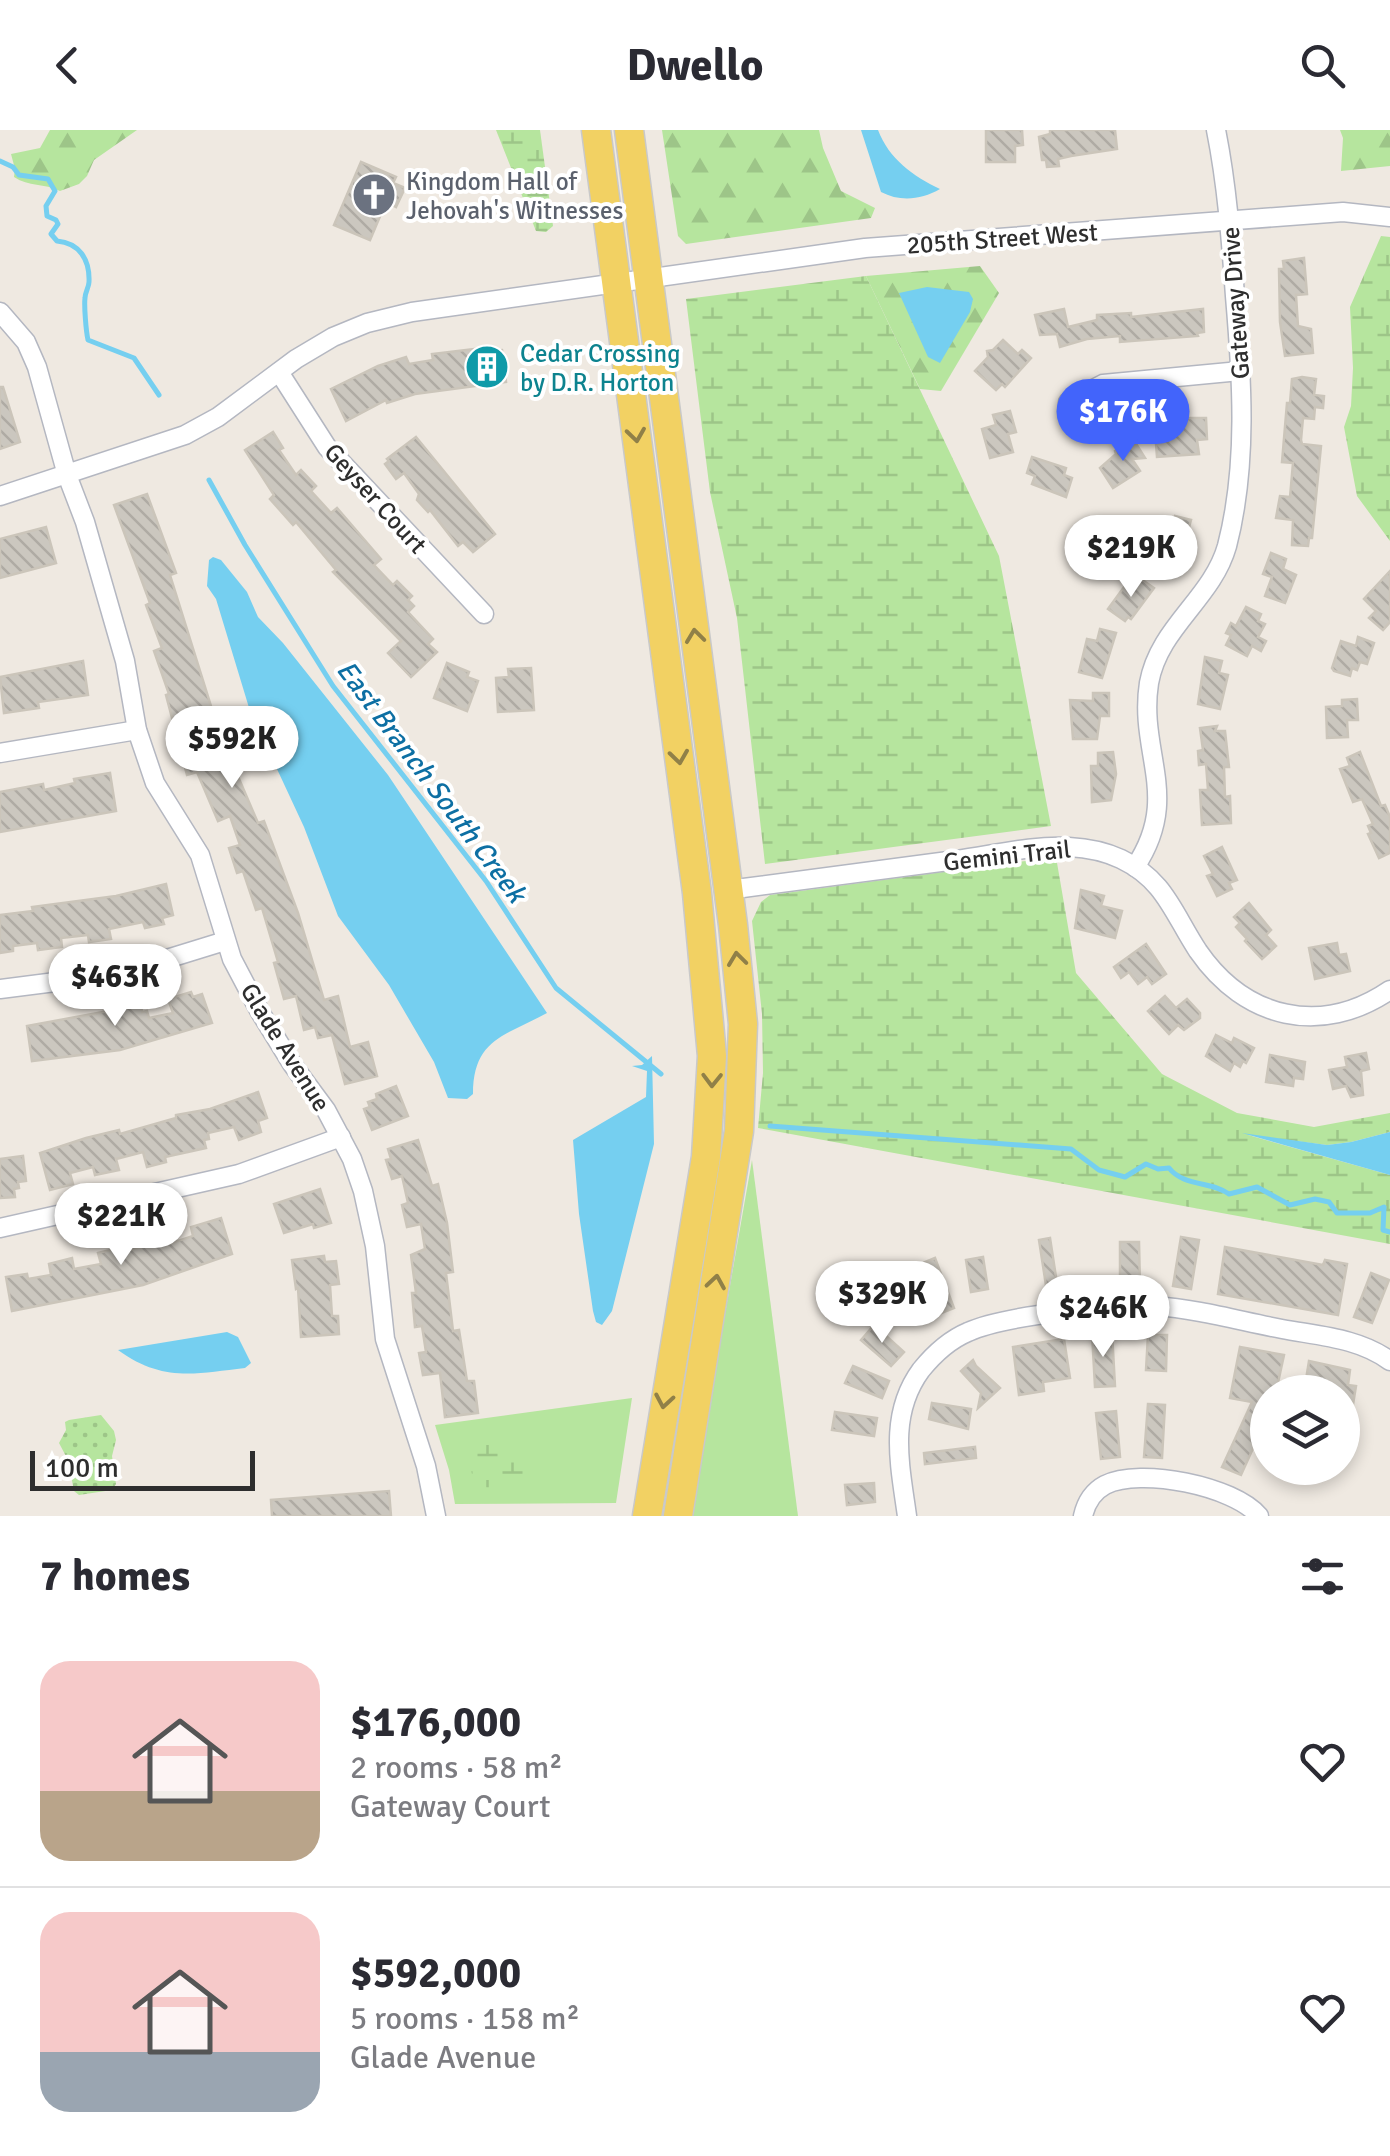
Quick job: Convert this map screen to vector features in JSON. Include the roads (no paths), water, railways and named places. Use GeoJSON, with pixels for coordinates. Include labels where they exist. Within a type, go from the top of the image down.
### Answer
{"type":"FeatureCollection","features":[{"type":"Feature","properties":{"kind":"main road"},"geometry":{"type":"LineString","coordinates":[[596,130],[698,893],[712,1056],[706,1157],[647,1516]]}},
{"type":"Feature","properties":{"kind":"main road"},"geometry":{"type":"LineString","coordinates":[[629,130],[742,1002],[742,1104],[678,1516]]}},
{"type":"Feature","properties":{"kind":"street","name":"Gateway Drive"},"geometry":{"type":"LineString","coordinates":[[1136,867],[1148,844],[1160,792],[1148,731],[1150,681],[1170,632],[1204,592],[1226,546],[1240,446],[1240,371],[1229,222],[1216,130]]}},
{"type":"Feature","properties":{"kind":"street","name":"205th Street West"},"geometry":{"type":"LineString","coordinates":[[279,372],[334,337],[381,319],[452,305],[865,248],[1343,212],[1390,217]]}},
{"type":"Feature","properties":{"kind":"street","name":"Glade Avenue"},"geometry":{"type":"LineString","coordinates":[[0,312],[26,342],[34,358],[125,660],[136,730],[155,783],[200,855],[225,941],[260,1012],[326,1110],[364,1191],[376,1246],[385,1338],[426,1466],[436,1516]]}},
{"type":"Feature","properties":{"kind":"street"},"geometry":{"type":"LineString","coordinates":[[1068,402],[1103,384],[1240,371]]}},
{"type":"Feature","properties":{"kind":"street"},"geometry":{"type":"LineString","coordinates":[[0,496],[185,435],[279,372]]}},
{"type":"Feature","properties":{"kind":"street","name":"Geyser Court"},"geometry":{"type":"LineString","coordinates":[[279,372],[327,448],[484,614]]}},
{"type":"Feature","properties":{"kind":"street"},"geometry":{"type":"LineString","coordinates":[[0,753],[136,730]]}},
{"type":"Feature","properties":{"kind":"street","name":"Gemini Trail"},"geometry":{"type":"LineString","coordinates":[[728,890],[1058,847],[1098,850],[1136,867],[1166,895],[1196,948],[1218,976],[1257,1004],[1284,1014],[1331,1016],[1362,1008],[1390,990]]}},
{"type":"Feature","properties":{"kind":"street"},"geometry":{"type":"LineString","coordinates":[[0,989],[118,974],[225,941]]}},
{"type":"Feature","properties":{"kind":"street"},"geometry":{"type":"LineString","coordinates":[[0,1228],[239,1174],[341,1137]]}},
{"type":"Feature","properties":{"kind":"street"},"geometry":{"type":"LineString","coordinates":[[907,1516],[897,1438],[905,1401],[920,1371],[938,1352],[972,1330],[995,1323],[1117,1306],[1156,1306],[1357,1344],[1390,1361]]}},
{"type":"Feature","properties":{"kind":"street"},"geometry":{"type":"LineString","coordinates":[[1082,1516],[1092,1496],[1104,1486],[1141,1478],[1188,1484],[1224,1494],[1244,1503],[1259,1516]]}},
{"type":"Feature","properties":{"kind":"water"},"geometry":{"type":"Polygon","coordinates":[[[861,130],[878,130],[903,166],[940,189],[910,198],[881,192],[861,130]]]}},
{"type":"Feature","properties":{"kind":"water"},"geometry":{"type":"Polygon","coordinates":[[[927,287],[969,292],[973,299],[970,312],[940,363],[928,357],[899,293],[927,287]]]}},
{"type":"Feature","properties":{"kind":"water"},"geometry":{"type":"Polygon","coordinates":[[[209,560],[221,560],[247,592],[258,617],[388,775],[547,1013],[505,1034],[485,1050],[474,1076],[473,1094],[467,1099],[448,1098],[434,1062],[389,985],[338,916],[304,827],[250,711],[216,599],[207,586],[209,560]]]}},
{"type":"Feature","properties":{"kind":"water"},"geometry":{"type":"Polygon","coordinates":[[[652,1056],[654,1144],[612,1311],[602,1325],[596,1322],[593,1311],[573,1140],[646,1097],[647,1071],[632,1066],[642,1065],[652,1056]]]}},
{"type":"Feature","properties":{"kind":"water"},"geometry":{"type":"Polygon","coordinates":[[[1390,1132],[1390,1175],[1242,1133],[1327,1145],[1390,1132]]]}},
{"type":"Feature","properties":{"kind":"water"},"geometry":{"type":"Polygon","coordinates":[[[227,1332],[238,1337],[251,1363],[245,1368],[194,1373],[164,1371],[118,1350],[227,1332]]]}},
{"type":"Feature","properties":{"kind":"waterway","name":"East Branch South Creek"},"geometry":{"type":"LineString","coordinates":[[0,161],[19,175],[48,179],[55,191],[46,206],[47,216],[58,224],[51,234],[57,241],[77,249],[88,266],[88,340],[134,358],[159,395]]}},
{"type":"Feature","properties":{"kind":"waterway","name":"East Branch South Creek"},"geometry":{"type":"LineString","coordinates":[[209,480],[333,686],[486,881],[556,988],[661,1074]]}},
{"type":"Feature","properties":{"kind":"waterway","name":"East Branch South Creek"},"geometry":{"type":"LineString","coordinates":[[770,1126],[1071,1149],[1099,1170],[1125,1177],[1146,1164],[1169,1168],[1182,1178],[1229,1194],[1257,1187],[1290,1205],[1315,1199],[1329,1202],[1337,1213],[1370,1213],[1384,1207],[1383,1230],[1390,1232]]}},
{"type":"Feature","properties":{"kind":"place","name":"Kingdom Hall of Jehovah's Witnesses"},"geometry":{"type":"Point","coordinates":[374,195]}},
{"type":"Feature","properties":{"kind":"place","name":"Cedar Crossing by D.R. Horton"},"geometry":{"type":"Point","coordinates":[487,367]}}]}
